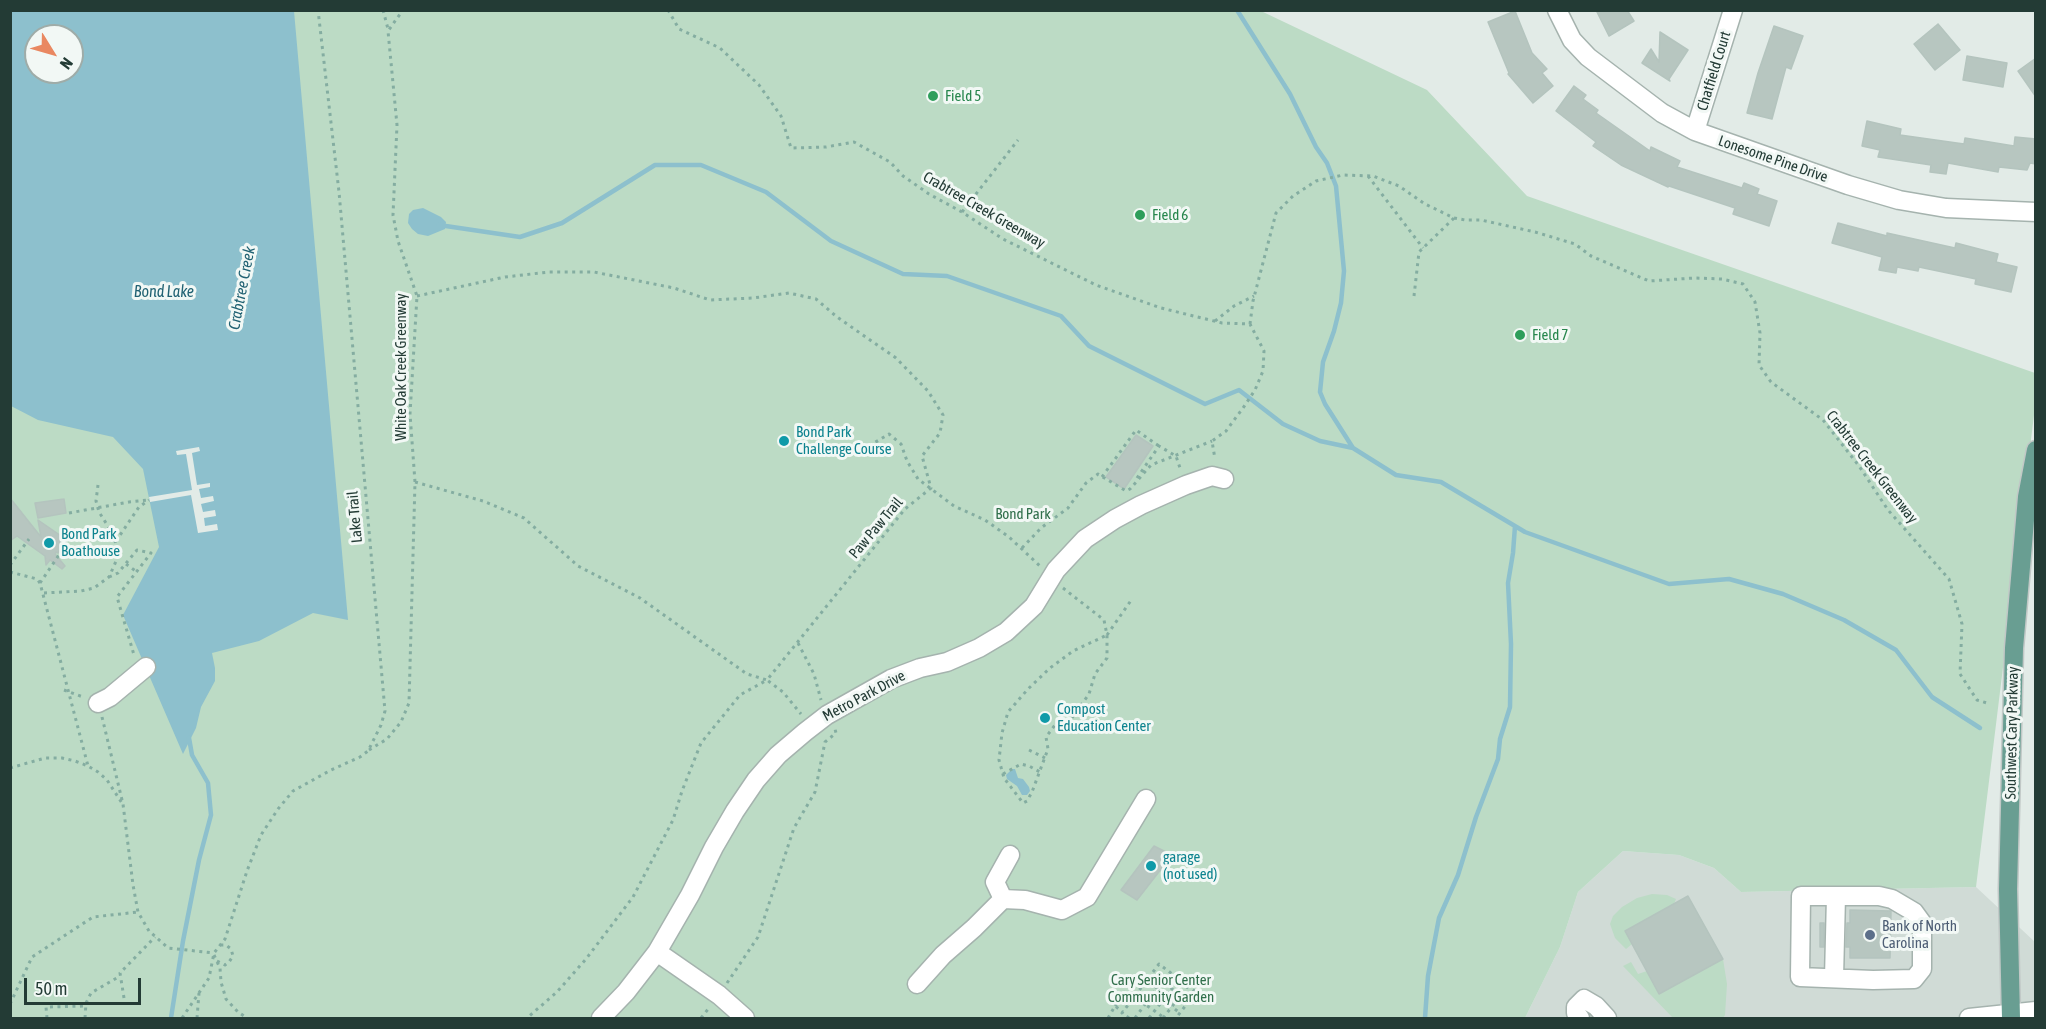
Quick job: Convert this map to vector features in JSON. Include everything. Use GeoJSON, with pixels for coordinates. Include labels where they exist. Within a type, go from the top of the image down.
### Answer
{"type":"FeatureCollection","features":[{"type":"Feature","properties":{"kind":"main road","name":"Southwest Cary Parkway"},"geometry":{"type":"LineString","coordinates":[[2011,1016],[2008,889],[2014,648],[2027,497],[2036,450]]}},
{"type":"Feature","properties":{"kind":"street","name":"Lonesome Pine Drive"},"geometry":{"type":"LineString","coordinates":[[1557,10],[1572,40],[1588,57],[1662,113],[1695,131],[1848,185],[1899,200],[1946,208],[2036,212]]}},
{"type":"Feature","properties":{"kind":"street","name":"Chatfield Court"},"geometry":{"type":"LineString","coordinates":[[1695,131],[1732,10]]}},
{"type":"Feature","properties":{"kind":"street","name":"Metro Park Drive"},"geometry":{"type":"LineString","coordinates":[[601,1018],[626,993],[657,952],[690,895],[714,847],[756,780],[824,708],[891,679],[920,668],[947,662],[979,648],[1006,632],[1034,606],[1056,570],[1085,539],[1141,505],[1185,485],[1218,477]]}},
{"type":"Feature","properties":{"kind":"street"},"geometry":{"type":"LineString","coordinates":[[98,703],[110,697],[141,664]]}},
{"type":"Feature","properties":{"kind":"street"},"geometry":{"type":"LineString","coordinates":[[1003,898],[1025,900],[1062,910],[1087,897],[1146,799]]}},
{"type":"Feature","properties":{"kind":"street"},"geometry":{"type":"LineString","coordinates":[[1003,898],[995,882],[1010,855]]}},
{"type":"Feature","properties":{"kind":"street"},"geometry":{"type":"LineString","coordinates":[[1801,896],[1836,896],[1879,896],[1892,899],[1914,912],[1922,923],[1922,969],[1914,979],[1800,977],[1801,896]]}},
{"type":"Feature","properties":{"kind":"street"},"geometry":{"type":"LineString","coordinates":[[1834,978],[1836,896]]}},
{"type":"Feature","properties":{"kind":"street"},"geometry":{"type":"LineString","coordinates":[[916,984],[1003,898]]}},
{"type":"Feature","properties":{"kind":"street"},"geometry":{"type":"LineString","coordinates":[[657,952],[719,995],[745,1018]]}},
{"type":"Feature","properties":{"kind":"street"},"geometry":{"type":"LineString","coordinates":[[1575,1015],[1584,999],[1596,1006],[1607,1018]]}},
{"type":"Feature","properties":{"kind":"street"},"geometry":{"type":"LineString","coordinates":[[1969,1018],[2011,1016],[2036,1011]]}},
{"type":"Feature","properties":{"kind":"path","name":"Lake Trail"},"geometry":{"type":"LineString","coordinates":[[318,10],[339,192],[385,711],[368,751]]}},
{"type":"Feature","properties":{"kind":"path","name":"White Oak Creek Greenway"},"geometry":{"type":"LineString","coordinates":[[368,751],[387,739],[401,722],[409,703],[416,482],[410,414],[417,296],[398,241],[393,215],[397,125],[388,31],[383,10]]}},
{"type":"Feature","properties":{"kind":"path"},"geometry":{"type":"LineString","coordinates":[[388,31],[402,10]]}},
{"type":"Feature","properties":{"kind":"path","name":"Crabtree Creek Greenway"},"geometry":{"type":"LineString","coordinates":[[668,10],[679,29],[720,48],[759,85],[781,116],[791,148],[826,147],[854,142],[890,162],[903,176],[929,194],[1003,239],[1096,285],[1161,308],[1215,321],[1250,324],[1254,296],[1276,213],[1293,196],[1316,181],[1343,175],[1373,176],[1399,186],[1425,204],[1454,218],[1481,220],[1575,244],[1591,256],[1649,281],[1694,278],[1722,279],[1743,284],[1755,302],[1760,333],[1759,365],[1765,374],[1771,382],[1823,420],[1859,466],[1888,510],[1949,579],[1962,624],[1960,674],[1977,700],[1990,704]]}},
{"type":"Feature","properties":{"kind":"path"},"geometry":{"type":"LineString","coordinates":[[962,212],[1018,140]]}},
{"type":"Feature","properties":{"kind":"path"},"geometry":{"type":"LineString","coordinates":[[1368,176],[1423,248]]}},
{"type":"Feature","properties":{"kind":"path"},"geometry":{"type":"LineString","coordinates":[[1414,296],[1419,252],[1454,218]]}},
{"type":"Feature","properties":{"kind":"path"},"geometry":{"type":"LineString","coordinates":[[417,296],[505,277],[549,272],[594,272],[674,288],[710,300],[753,298],[789,293],[816,299],[837,317],[896,358],[928,391],[943,414],[940,434],[922,456],[931,488]]}},
{"type":"Feature","properties":{"kind":"path"},"geometry":{"type":"LineString","coordinates":[[1215,321],[1234,306],[1254,296]]}},
{"type":"Feature","properties":{"kind":"path"},"geometry":{"type":"LineString","coordinates":[[1022,548],[1041,528],[1068,508],[1086,483],[1098,474],[1126,492],[1152,465],[1212,441],[1226,431],[1255,390],[1263,371],[1263,351],[1250,324]]}},
{"type":"Feature","properties":{"kind":"path"},"geometry":{"type":"LineString","coordinates":[[1102,477],[1136,430],[1176,456]]}},
{"type":"Feature","properties":{"kind":"path"},"geometry":{"type":"LineString","coordinates":[[869,446],[889,434],[901,444],[907,461],[918,479],[954,506],[985,520],[1022,548],[1067,592],[1104,620],[1107,635],[1107,658],[1095,674],[1089,694],[1071,719],[1055,725],[1046,737],[1048,750],[1032,792],[1027,801],[1023,803],[1004,778],[999,760],[1008,712],[1050,668],[1073,651],[1107,635],[1132,599]]}},
{"type":"Feature","properties":{"kind":"path"},"geometry":{"type":"LineString","coordinates":[[1212,441],[1218,477]]}},
{"type":"Feature","properties":{"kind":"path"},"geometry":{"type":"LineString","coordinates":[[1130,489],[1159,446]]}},
{"type":"Feature","properties":{"kind":"path"},"geometry":{"type":"LineString","coordinates":[[416,482],[483,501],[524,518],[578,566],[640,598],[747,674],[767,680],[783,692],[803,717]]}},
{"type":"Feature","properties":{"kind":"path"},"geometry":{"type":"LineString","coordinates":[[98,485],[96,501],[113,534],[117,559],[109,577]]}},
{"type":"Feature","properties":{"kind":"path","name":"Paw Paw Trail"},"geometry":{"type":"LineString","coordinates":[[767,680],[905,509],[931,488]]}},
{"type":"Feature","properties":{"kind":"path"},"geometry":{"type":"LineString","coordinates":[[69,513],[149,500],[139,507],[115,543]]}},
{"type":"Feature","properties":{"kind":"path"},"geometry":{"type":"LineString","coordinates":[[10,565],[29,538]]}},
{"type":"Feature","properties":{"kind":"path"},"geometry":{"type":"LineString","coordinates":[[40,583],[63,549]]}},
{"type":"Feature","properties":{"kind":"path"},"geometry":{"type":"LineString","coordinates":[[44,593],[94,588],[118,573],[137,550],[151,553],[117,597],[141,664]]}},
{"type":"Feature","properties":{"kind":"path"},"geometry":{"type":"LineString","coordinates":[[126,564],[137,572]]}},
{"type":"Feature","properties":{"kind":"path"},"geometry":{"type":"LineString","coordinates":[[10,572],[37,579],[40,583],[88,766]]}},
{"type":"Feature","properties":{"kind":"path"},"geometry":{"type":"LineString","coordinates":[[10,590],[10,597]]}},
{"type":"Feature","properties":{"kind":"path"},"geometry":{"type":"LineString","coordinates":[[701,1018],[758,937],[794,828],[815,792],[825,742],[836,733],[824,708],[814,674],[798,643]]}},
{"type":"Feature","properties":{"kind":"path"},"geometry":{"type":"LineString","coordinates":[[527,1018],[557,992],[586,959],[633,897],[673,820],[700,744],[741,695],[767,680]]}},
{"type":"Feature","properties":{"kind":"path"},"geometry":{"type":"LineString","coordinates":[[64,690],[98,703],[123,804],[138,912],[155,937],[171,948],[214,953]]}},
{"type":"Feature","properties":{"kind":"path"},"geometry":{"type":"LineString","coordinates":[[1029,750],[1044,758]]}},
{"type":"Feature","properties":{"kind":"path"},"geometry":{"type":"LineString","coordinates":[[182,1018],[209,978],[214,953],[225,939],[261,835],[284,800],[293,791],[368,751]]}},
{"type":"Feature","properties":{"kind":"path"},"geometry":{"type":"LineString","coordinates":[[10,768],[45,758],[62,758],[88,766],[107,780],[123,804]]}},
{"type":"Feature","properties":{"kind":"path"},"geometry":{"type":"LineString","coordinates":[[1003,774],[1020,764],[1040,772]]}},
{"type":"Feature","properties":{"kind":"path"},"geometry":{"type":"LineString","coordinates":[[10,1004],[32,957],[93,917],[138,912]]}},
{"type":"Feature","properties":{"kind":"path"},"geometry":{"type":"LineString","coordinates":[[124,998],[120,973],[155,937]]}},
{"type":"Feature","properties":{"kind":"path"},"geometry":{"type":"LineString","coordinates":[[216,960],[225,965],[233,956],[231,949],[226,945],[221,945]]}},
{"type":"Feature","properties":{"kind":"path"},"geometry":{"type":"LineString","coordinates":[[214,953],[220,968],[226,999],[247,1018]]}},
{"type":"Feature","properties":{"kind":"path"},"geometry":{"type":"LineString","coordinates":[[1124,1012],[1159,964],[1196,992],[1176,1018]]}},
{"type":"Feature","properties":{"kind":"path"},"geometry":{"type":"LineString","coordinates":[[1108,1018],[1139,974],[1167,995]]}},
{"type":"Feature","properties":{"kind":"path"},"geometry":{"type":"LineString","coordinates":[[85,1018],[85,1006],[91,993],[120,976]]}},
{"type":"Feature","properties":{"kind":"path"},"geometry":{"type":"LineString","coordinates":[[1151,1018],[1179,979]]}},
{"type":"Feature","properties":{"kind":"path"},"geometry":{"type":"LineString","coordinates":[[1135,997],[1164,1018],[1188,986]]}},
{"type":"Feature","properties":{"kind":"path"},"geometry":{"type":"LineString","coordinates":[[1135,1018],[1157,988]]}},
{"type":"Feature","properties":{"kind":"path"},"geometry":{"type":"LineString","coordinates":[[1171,990],[1188,1002]]}},
{"type":"Feature","properties":{"kind":"path"},"geometry":{"type":"LineString","coordinates":[[196,1018],[200,992]]}},
{"type":"Feature","properties":{"kind":"path"},"geometry":{"type":"LineString","coordinates":[[1163,1000],[1180,1013]]}},
{"type":"Feature","properties":{"kind":"path"},"geometry":{"type":"LineString","coordinates":[[47,1018],[46,1007],[85,1006]]}},
{"type":"Feature","properties":{"kind":"path"},"geometry":{"type":"LineString","coordinates":[[1115,1006],[1129,1018]]}},
{"type":"Feature","properties":{"kind":"shaded area"},"geometry":{"type":"Polygon","coordinates":[[[1623,851],[1679,855],[1714,868],[1741,892],[1976,887],[2035,942],[2035,1018],[1525,1018],[1560,947],[1578,892],[1623,851]]]}},
{"type":"Feature","properties":{"kind":"green space","name":"Bond Park"},"geometry":{"type":"Polygon","coordinates":[[[10,11],[1261,11],[1427,90],[1527,196],[2035,373],[2035,407],[1976,887],[1741,892],[1714,868],[1679,855],[1623,851],[1578,892],[1560,947],[1525,1018],[11,1018],[10,11]]]}},
{"type":"Feature","properties":{"kind":"green space"},"geometry":{"type":"Polygon","coordinates":[[[1652,894],[1667,895],[1676,899],[1674,904],[1625,931],[1632,944],[1626,949],[1615,938],[1610,924],[1613,916],[1637,898],[1652,894]]]}},
{"type":"Feature","properties":{"kind":"green space"},"geometry":{"type":"Polygon","coordinates":[[[1723,959],[1727,984],[1723,1018],[1673,1018],[1623,966],[1631,962],[1638,974],[1647,971],[1659,994],[1723,959]]]}},
{"type":"Feature","properties":{"kind":"water","name":"Bond Lake"},"geometry":{"type":"Polygon","coordinates":[[[10,11],[294,11],[348,620],[313,613],[259,641],[212,653],[215,681],[201,707],[196,728],[183,754],[123,615],[159,547],[143,469],[113,437],[38,420],[11,406],[10,11]]]}},
{"type":"Feature","properties":{"kind":"water"},"geometry":{"type":"Polygon","coordinates":[[[423,208],[441,217],[446,222],[445,229],[428,236],[418,234],[412,229],[408,223],[409,214],[413,210],[423,208]]]}},
{"type":"Feature","properties":{"kind":"water"},"geometry":{"type":"Polygon","coordinates":[[[1015,769],[1018,778],[1023,779],[1029,787],[1030,791],[1027,795],[1022,795],[1017,786],[1007,779],[1006,775],[1015,769]]]}},
{"type":"Feature","properties":{"kind":"pier"},"geometry":{"type":"Polygon","coordinates":[[[199,447],[200,451],[192,453],[197,485],[210,483],[210,487],[199,489],[201,498],[213,496],[214,501],[201,504],[203,512],[215,510],[216,516],[204,518],[205,526],[217,524],[218,530],[198,533],[191,495],[150,502],[149,497],[192,490],[186,454],[177,455],[176,451],[199,447]]]}},
{"type":"Feature","properties":{"kind":"building"},"geometry":{"type":"Polygon","coordinates":[[[1596,10],[1627,10],[1634,21],[1609,36],[1596,10]]]}},
{"type":"Feature","properties":{"kind":"building"},"geometry":{"type":"Polygon","coordinates":[[[1515,11],[1532,53],[1547,69],[1542,73],[1553,86],[1533,103],[1508,74],[1488,22],[1515,11]]]}},
{"type":"Feature","properties":{"kind":"building"},"geometry":{"type":"Polygon","coordinates":[[[1938,24],[1960,50],[1935,70],[1914,44],[1938,24]]]}},
{"type":"Feature","properties":{"kind":"building"},"geometry":{"type":"Polygon","coordinates":[[[1774,26],[1803,36],[1791,69],[1786,67],[1772,119],[1747,113],[1774,26]]]}},
{"type":"Feature","properties":{"kind":"building"},"geometry":{"type":"Polygon","coordinates":[[[1660,32],[1688,50],[1669,79],[1670,81],[1642,63],[1651,49],[1659,62],[1660,32]]]}},
{"type":"Feature","properties":{"kind":"building"},"geometry":{"type":"Polygon","coordinates":[[[1967,56],[2007,63],[2003,87],[1963,80],[1967,56]]]}},
{"type":"Feature","properties":{"kind":"building"},"geometry":{"type":"Polygon","coordinates":[[[2036,58],[2036,97],[2018,71],[2036,58]]]}},
{"type":"Feature","properties":{"kind":"building"},"geometry":{"type":"Polygon","coordinates":[[[1574,86],[1586,95],[1583,99],[1598,110],[1596,113],[1650,151],[1651,147],[1680,161],[1677,167],[1742,188],[1744,183],[1759,189],[1757,194],[1777,201],[1769,226],[1733,214],[1735,208],[1668,187],[1621,165],[1593,146],[1596,142],[1556,111],[1574,86]]]}},
{"type":"Feature","properties":{"kind":"building"},"geometry":{"type":"Polygon","coordinates":[[[1867,121],[1901,129],[1900,135],[1964,144],[1965,138],[2014,146],[2015,137],[2036,139],[2036,164],[2030,163],[2027,170],[1999,167],[1998,172],[1948,163],[1946,174],[1930,172],[1931,165],[1878,157],[1880,150],[1862,146],[1867,121]]]}},
{"type":"Feature","properties":{"kind":"building"},"geometry":{"type":"Polygon","coordinates":[[[1838,223],[1887,236],[1887,233],[1955,248],[1956,243],[1998,254],[1996,262],[2017,267],[2011,292],[1975,284],[1976,279],[1919,267],[1918,271],[1897,267],[1896,273],[1879,270],[1882,257],[1832,243],[1838,223]]]}},
{"type":"Feature","properties":{"kind":"building"},"geometry":{"type":"Polygon","coordinates":[[[1136,435],[1153,446],[1124,489],[1106,477],[1136,435]]]}},
{"type":"Feature","properties":{"kind":"building"},"geometry":{"type":"Polygon","coordinates":[[[10,498],[41,537],[38,520],[67,540],[55,554],[65,566],[62,569],[50,560],[46,565],[45,556],[17,536],[10,541],[10,498]]]}},
{"type":"Feature","properties":{"kind":"building"},"geometry":{"type":"Polygon","coordinates":[[[64,499],[66,513],[38,518],[35,503],[64,499]]]}},
{"type":"Feature","properties":{"kind":"building","name":"garage (not used)"},"geometry":{"type":"Polygon","coordinates":[[[1154,846],[1172,855],[1137,900],[1121,890],[1154,846]]]}},
{"type":"Feature","properties":{"kind":"building"},"geometry":{"type":"Polygon","coordinates":[[[1688,896],[1723,959],[1659,994],[1625,931],[1688,896]]]}},
{"type":"Feature","properties":{"kind":"building","name":"Bank of North Carolina"},"geometry":{"type":"Polygon","coordinates":[[[1850,910],[1891,911],[1890,958],[1850,958],[1850,947],[1846,947],[1850,910]]]}},
{"type":"Feature","properties":{"kind":"building"},"geometry":{"type":"Polygon","coordinates":[[[1820,923],[1824,923],[1824,947],[1820,947],[1820,923]]]}},
{"type":"Feature","properties":{"kind":"waterway"},"geometry":{"type":"LineString","coordinates":[[1237,10],[1290,94],[1316,147],[1327,163],[1336,186],[1344,271],[1341,303],[1323,362],[1320,392],[1353,448]]}},
{"type":"Feature","properties":{"kind":"waterway"},"geometry":{"type":"LineString","coordinates":[[439,225],[520,237],[562,223],[655,165],[701,165],[766,192],[831,241],[903,274],[947,276],[1061,316],[1089,346],[1205,404],[1239,390],[1283,424],[1320,441],[1353,448],[1396,475],[1441,482],[1525,532],[1669,584],[1729,579],[1783,594],[1844,620],[1896,650],[1932,697],[1980,728]]}},
{"type":"Feature","properties":{"kind":"waterway"},"geometry":{"type":"LineString","coordinates":[[1425,1018],[1428,976],[1439,918],[1458,875],[1476,817],[1498,759],[1500,739],[1510,707],[1511,644],[1508,583],[1515,526]]}},
{"type":"Feature","properties":{"kind":"waterway"},"geometry":{"type":"LineString","coordinates":[[171,1018],[183,941],[199,860],[211,815],[208,783],[192,755],[189,738]]}},
{"type":"Feature","properties":{"kind":"place","name":"Field 5"},"geometry":{"type":"Point","coordinates":[933,96]}},
{"type":"Feature","properties":{"kind":"place","name":"Field 6"},"geometry":{"type":"Point","coordinates":[1140,215]}},
{"type":"Feature","properties":{"kind":"place","name":"Field 7"},"geometry":{"type":"Point","coordinates":[1520,335]}},
{"type":"Feature","properties":{"kind":"place","name":"Bond Park Challenge Course"},"geometry":{"type":"Point","coordinates":[784,441]}},
{"type":"Feature","properties":{"kind":"place","name":"Bond Park Boathouse"},"geometry":{"type":"Point","coordinates":[49,543]}},
{"type":"Feature","properties":{"kind":"place","name":"Compost Education Center"},"geometry":{"type":"Point","coordinates":[1045,718]}},
{"type":"Feature","properties":{"kind":"place","name":"garage (not used)"},"geometry":{"type":"Point","coordinates":[1151,866]}},
{"type":"Feature","properties":{"kind":"place","name":"Bank of North Carolina"},"geometry":{"type":"Point","coordinates":[1870,935]}},
{"type":"Feature","properties":{"kind":"water label","name":"Crabtree Creek"},"geometry":{"type":"Point","coordinates":[242,288]}},
{"type":"Feature","properties":{"kind":"park label","name":"Cary Senior Center Community Garden"},"geometry":{"type":"Point","coordinates":[1161,988]}}]}
